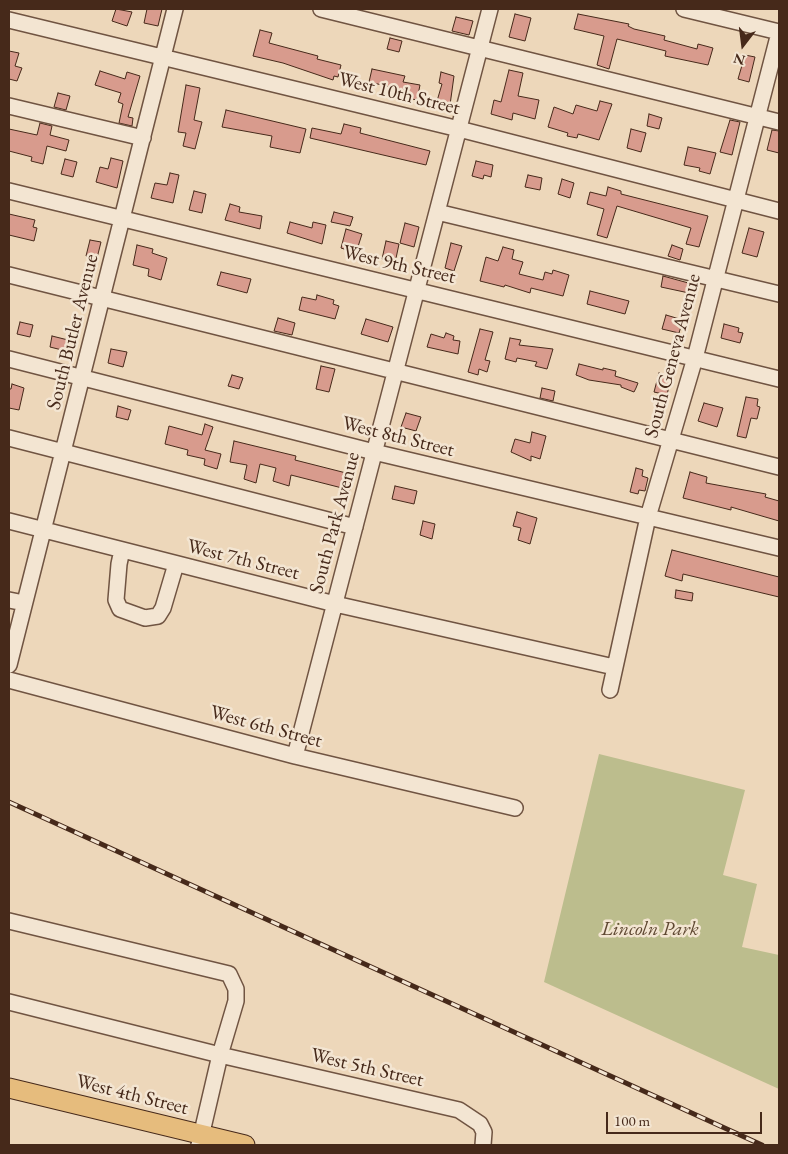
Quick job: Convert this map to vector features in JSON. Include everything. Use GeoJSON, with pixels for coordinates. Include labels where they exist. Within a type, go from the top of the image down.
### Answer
{"type":"FeatureCollection","features":[{"type":"Feature","properties":{"kind":"main road","name":"West 4th Street"},"geometry":{"type":"LineString","coordinates":[[9,1088],[200,1140],[245,1145]]}},
{"type":"Feature","properties":{"kind":"street","name":"South Butler Avenue"},"geometry":{"type":"LineString","coordinates":[[9,665],[175,9]]}},
{"type":"Feature","properties":{"kind":"street"},"geometry":{"type":"LineString","coordinates":[[321,9],[779,122]]}},
{"type":"Feature","properties":{"kind":"street","name":"South Park Avenue"},"geometry":{"type":"LineString","coordinates":[[295,756],[490,9]]}},
{"type":"Feature","properties":{"kind":"street"},"geometry":{"type":"LineString","coordinates":[[684,9],[779,32]]}},
{"type":"Feature","properties":{"kind":"street","name":"West 10th Street"},"geometry":{"type":"LineString","coordinates":[[9,20],[459,129],[779,211]]}},
{"type":"Feature","properties":{"kind":"street","name":"South Geneva Avenue"},"geometry":{"type":"LineString","coordinates":[[610,690],[648,517],[695,358],[779,32]]}},
{"type":"Feature","properties":{"kind":"street"},"geometry":{"type":"LineString","coordinates":[[9,106],[143,138]]}},
{"type":"Feature","properties":{"kind":"street","name":"West 9th Street"},"geometry":{"type":"LineString","coordinates":[[9,191],[779,379]]}},
{"type":"Feature","properties":{"kind":"street"},"geometry":{"type":"LineString","coordinates":[[437,212],[779,294]]}},
{"type":"Feature","properties":{"kind":"street"},"geometry":{"type":"LineString","coordinates":[[9,276],[779,466]]}},
{"type":"Feature","properties":{"kind":"street","name":"West 8th Street"},"geometry":{"type":"LineString","coordinates":[[9,358],[374,452],[779,548]]}},
{"type":"Feature","properties":{"kind":"street"},"geometry":{"type":"LineString","coordinates":[[9,438],[355,527]]}},
{"type":"Feature","properties":{"kind":"street","name":"West 7th Street"},"geometry":{"type":"LineString","coordinates":[[9,521],[335,604],[614,667]]}},
{"type":"Feature","properties":{"kind":"street"},"geometry":{"type":"LineString","coordinates":[[122,550],[116,600],[120,609],[145,618],[158,616],[163,608],[176,564]]}},
{"type":"Feature","properties":{"kind":"street"},"geometry":{"type":"LineString","coordinates":[[9,600],[24,604]]}},
{"type":"Feature","properties":{"kind":"street","name":"West 6th Street"},"geometry":{"type":"LineString","coordinates":[[9,680],[295,756],[515,808]]}},
{"type":"Feature","properties":{"kind":"street"},"geometry":{"type":"LineString","coordinates":[[9,921],[230,974],[236,989],[236,1001],[220,1055],[200,1140]]}},
{"type":"Feature","properties":{"kind":"street","name":"West 5th Street"},"geometry":{"type":"LineString","coordinates":[[9,1002],[220,1055],[459,1110],[480,1124],[484,1132],[484,1145]]}},
{"type":"Feature","properties":{"kind":"green space","name":"Lincoln Park"},"geometry":{"type":"Polygon","coordinates":[[[599,754],[745,790],[723,875],[757,884],[742,947],[779,955],[779,1089],[544,982],[599,754]]]}},
{"type":"Feature","properties":{"kind":"building"},"geometry":{"type":"Polygon","coordinates":[[[116,9],[132,12],[127,26],[112,21],[116,9]]]}},
{"type":"Feature","properties":{"kind":"building"},"geometry":{"type":"Polygon","coordinates":[[[147,9],[162,9],[158,26],[144,23],[147,9]]]}},
{"type":"Feature","properties":{"kind":"building"},"geometry":{"type":"Polygon","coordinates":[[[515,14],[531,18],[525,41],[509,37],[515,14]]]}},
{"type":"Feature","properties":{"kind":"building"},"geometry":{"type":"Polygon","coordinates":[[[578,14],[629,24],[628,26],[634,29],[665,36],[664,40],[697,49],[698,44],[713,48],[708,65],[665,56],[666,51],[617,39],[609,69],[597,65],[604,36],[574,29],[578,14]]]}},
{"type":"Feature","properties":{"kind":"building"},"geometry":{"type":"Polygon","coordinates":[[[456,17],[473,21],[469,35],[452,31],[456,17]]]}},
{"type":"Feature","properties":{"kind":"building"},"geometry":{"type":"Polygon","coordinates":[[[260,30],[272,33],[269,43],[318,56],[317,59],[341,65],[338,77],[334,76],[333,80],[283,63],[253,56],[260,30]]]}},
{"type":"Feature","properties":{"kind":"building"},"geometry":{"type":"Polygon","coordinates":[[[390,38],[402,41],[399,52],[387,49],[390,38]]]}},
{"type":"Feature","properties":{"kind":"building"},"geometry":{"type":"Polygon","coordinates":[[[9,51],[19,53],[15,66],[22,68],[17,81],[9,79],[9,51]]]}},
{"type":"Feature","properties":{"kind":"building"},"geometry":{"type":"Polygon","coordinates":[[[745,55],[755,57],[749,82],[738,79],[745,55]]]}},
{"type":"Feature","properties":{"kind":"building"},"geometry":{"type":"Polygon","coordinates":[[[372,69],[405,76],[403,82],[420,85],[417,100],[407,98],[408,91],[369,82],[372,69]]]}},
{"type":"Feature","properties":{"kind":"building"},"geometry":{"type":"Polygon","coordinates":[[[509,70],[523,73],[518,96],[539,100],[535,119],[513,113],[512,120],[491,114],[494,100],[501,102],[509,70]]]}},
{"type":"Feature","properties":{"kind":"building"},"geometry":{"type":"Polygon","coordinates":[[[100,71],[125,79],[127,72],[140,76],[128,117],[133,118],[132,126],[119,123],[123,104],[118,102],[121,93],[95,85],[100,71]]]}},
{"type":"Feature","properties":{"kind":"building"},"geometry":{"type":"Polygon","coordinates":[[[441,72],[454,76],[450,105],[437,101],[442,84],[439,83],[441,72]]]}},
{"type":"Feature","properties":{"kind":"building"},"geometry":{"type":"Polygon","coordinates":[[[186,85],[200,88],[194,120],[202,122],[195,149],[183,146],[186,133],[178,132],[186,85]]]}},
{"type":"Feature","properties":{"kind":"building"},"geometry":{"type":"Polygon","coordinates":[[[58,93],[70,96],[66,110],[54,107],[58,93]]]}},
{"type":"Feature","properties":{"kind":"building"},"geometry":{"type":"Polygon","coordinates":[[[600,101],[612,104],[599,140],[578,134],[577,138],[567,136],[568,133],[548,127],[554,107],[573,114],[576,105],[597,111],[600,101]]]}},
{"type":"Feature","properties":{"kind":"building"},"geometry":{"type":"Polygon","coordinates":[[[226,110],[306,129],[300,153],[270,147],[272,136],[222,127],[226,110]]]}},
{"type":"Feature","properties":{"kind":"building"},"geometry":{"type":"Polygon","coordinates":[[[649,114],[662,118],[659,129],[647,126],[649,114]]]}},
{"type":"Feature","properties":{"kind":"building"},"geometry":{"type":"Polygon","coordinates":[[[730,120],[740,122],[732,155],[720,152],[730,120]]]}},
{"type":"Feature","properties":{"kind":"building"},"geometry":{"type":"Polygon","coordinates":[[[40,123],[52,126],[50,135],[69,140],[66,151],[47,146],[43,164],[31,161],[32,157],[9,151],[9,129],[37,135],[40,123]]]}},
{"type":"Feature","properties":{"kind":"building"},"geometry":{"type":"Polygon","coordinates":[[[344,124],[361,128],[360,133],[430,151],[426,165],[310,138],[312,128],[341,134],[344,124]]]}},
{"type":"Feature","properties":{"kind":"building"},"geometry":{"type":"Polygon","coordinates":[[[631,129],[646,133],[641,152],[627,148],[631,129]]]}},
{"type":"Feature","properties":{"kind":"building"},"geometry":{"type":"Polygon","coordinates":[[[772,130],[779,131],[779,153],[767,150],[772,130]]]}},
{"type":"Feature","properties":{"kind":"building"},"geometry":{"type":"Polygon","coordinates":[[[688,147],[716,153],[710,174],[699,171],[700,168],[684,165],[688,147]]]}},
{"type":"Feature","properties":{"kind":"building"},"geometry":{"type":"Polygon","coordinates":[[[111,158],[123,161],[117,188],[96,182],[100,167],[108,169],[111,158]]]}},
{"type":"Feature","properties":{"kind":"building"},"geometry":{"type":"Polygon","coordinates":[[[65,159],[77,162],[73,177],[61,174],[65,159]]]}},
{"type":"Feature","properties":{"kind":"building"},"geometry":{"type":"Polygon","coordinates":[[[476,161],[493,165],[491,177],[484,175],[483,179],[472,176],[476,161]]]}},
{"type":"Feature","properties":{"kind":"building"},"geometry":{"type":"Polygon","coordinates":[[[170,173],[179,175],[173,203],[151,198],[155,183],[167,185],[170,173]]]}},
{"type":"Feature","properties":{"kind":"building"},"geometry":{"type":"Polygon","coordinates":[[[528,175],[542,178],[540,190],[525,187],[528,175]]]}},
{"type":"Feature","properties":{"kind":"building"},"geometry":{"type":"Polygon","coordinates":[[[562,179],[574,183],[570,198],[558,194],[562,179]]]}},
{"type":"Feature","properties":{"kind":"building"},"geometry":{"type":"Polygon","coordinates":[[[608,187],[621,191],[621,194],[708,216],[699,247],[686,244],[691,228],[617,206],[607,238],[597,235],[604,209],[587,204],[590,192],[606,196],[608,187]]]}},
{"type":"Feature","properties":{"kind":"building"},"geometry":{"type":"Polygon","coordinates":[[[194,191],[206,194],[202,213],[189,210],[194,191]]]}},
{"type":"Feature","properties":{"kind":"building"},"geometry":{"type":"Polygon","coordinates":[[[230,204],[240,207],[239,212],[262,216],[260,229],[225,220],[230,204]]]}},
{"type":"Feature","properties":{"kind":"building"},"geometry":{"type":"Polygon","coordinates":[[[334,212],[353,217],[350,226],[331,222],[334,212]]]}},
{"type":"Feature","properties":{"kind":"building"},"geometry":{"type":"Polygon","coordinates":[[[9,214],[35,220],[33,227],[37,228],[34,241],[9,235],[9,214]]]}},
{"type":"Feature","properties":{"kind":"building"},"geometry":{"type":"Polygon","coordinates":[[[290,222],[312,228],[313,222],[326,225],[322,244],[287,233],[290,222]]]}},
{"type":"Feature","properties":{"kind":"building"},"geometry":{"type":"Polygon","coordinates":[[[405,223],[419,227],[414,247],[400,243],[405,223]]]}},
{"type":"Feature","properties":{"kind":"building"},"geometry":{"type":"Polygon","coordinates":[[[749,228],[764,232],[757,257],[742,253],[749,228]]]}},
{"type":"Feature","properties":{"kind":"building"},"geometry":{"type":"Polygon","coordinates":[[[346,229],[362,234],[356,253],[341,248],[346,229]]]}},
{"type":"Feature","properties":{"kind":"building"},"geometry":{"type":"Polygon","coordinates":[[[90,240],[101,242],[97,258],[86,256],[90,240]]]}},
{"type":"Feature","properties":{"kind":"building"},"geometry":{"type":"Polygon","coordinates":[[[386,241],[399,244],[395,263],[382,259],[386,241]]]}},
{"type":"Feature","properties":{"kind":"building"},"geometry":{"type":"Polygon","coordinates":[[[451,243],[462,246],[454,271],[445,268],[451,243]]]}},
{"type":"Feature","properties":{"kind":"building"},"geometry":{"type":"Polygon","coordinates":[[[137,245],[153,249],[152,253],[167,258],[161,280],[148,276],[149,269],[133,265],[137,245]]]}},
{"type":"Feature","properties":{"kind":"building"},"geometry":{"type":"Polygon","coordinates":[[[672,245],[683,249],[680,260],[668,256],[672,245]]]}},
{"type":"Feature","properties":{"kind":"building"},"geometry":{"type":"Polygon","coordinates":[[[503,247],[514,250],[512,259],[523,262],[519,274],[543,280],[545,272],[552,274],[553,270],[569,275],[563,296],[531,288],[530,293],[505,285],[504,287],[480,281],[486,257],[498,261],[503,247]]]}},
{"type":"Feature","properties":{"kind":"building"},"geometry":{"type":"Polygon","coordinates":[[[221,272],[251,279],[247,293],[217,285],[221,272]]]}},
{"type":"Feature","properties":{"kind":"building"},"geometry":{"type":"Polygon","coordinates":[[[663,276],[692,284],[689,293],[661,287],[663,276]]]}},
{"type":"Feature","properties":{"kind":"building"},"geometry":{"type":"Polygon","coordinates":[[[590,291],[629,301],[625,314],[587,304],[590,291]]]}},
{"type":"Feature","properties":{"kind":"building"},"geometry":{"type":"Polygon","coordinates":[[[317,295],[334,300],[333,304],[339,306],[335,319],[299,310],[302,297],[316,300],[317,295]]]}},
{"type":"Feature","properties":{"kind":"building"},"geometry":{"type":"Polygon","coordinates":[[[666,315],[683,320],[679,333],[662,329],[666,315]]]}},
{"type":"Feature","properties":{"kind":"building"},"geometry":{"type":"Polygon","coordinates":[[[278,318],[295,323],[292,335],[274,331],[278,318]]]}},
{"type":"Feature","properties":{"kind":"building"},"geometry":{"type":"Polygon","coordinates":[[[366,319],[393,327],[388,342],[361,334],[366,319]]]}},
{"type":"Feature","properties":{"kind":"building"},"geometry":{"type":"Polygon","coordinates":[[[20,322],[33,325],[30,337],[17,334],[20,322]]]}},
{"type":"Feature","properties":{"kind":"building"},"geometry":{"type":"Polygon","coordinates":[[[724,324],[739,328],[738,332],[743,333],[740,343],[721,338],[724,324]]]}},
{"type":"Feature","properties":{"kind":"building"},"geometry":{"type":"Polygon","coordinates":[[[480,329],[493,332],[485,360],[490,361],[487,372],[479,369],[478,375],[468,372],[480,329]]]}},
{"type":"Feature","properties":{"kind":"building"},"geometry":{"type":"Polygon","coordinates":[[[446,333],[454,336],[453,340],[460,341],[458,354],[427,347],[431,334],[444,338],[446,333]]]}},
{"type":"Feature","properties":{"kind":"building"},"geometry":{"type":"Polygon","coordinates":[[[52,336],[68,340],[66,351],[50,347],[52,336]]]}},
{"type":"Feature","properties":{"kind":"building"},"geometry":{"type":"Polygon","coordinates":[[[510,338],[521,340],[519,345],[553,349],[547,369],[535,366],[537,362],[517,358],[516,362],[505,359],[510,338]]]}},
{"type":"Feature","properties":{"kind":"building"},"geometry":{"type":"Polygon","coordinates":[[[111,349],[127,352],[123,367],[108,363],[111,349]]]}},
{"type":"Feature","properties":{"kind":"building"},"geometry":{"type":"Polygon","coordinates":[[[579,364],[616,371],[615,376],[638,383],[634,392],[621,387],[621,385],[589,380],[576,375],[579,364]]]}},
{"type":"Feature","properties":{"kind":"building"},"geometry":{"type":"Polygon","coordinates":[[[321,366],[335,369],[329,392],[316,389],[321,366]]]}},
{"type":"Feature","properties":{"kind":"building"},"geometry":{"type":"Polygon","coordinates":[[[659,373],[671,377],[667,395],[654,392],[659,373]]]}},
{"type":"Feature","properties":{"kind":"building"},"geometry":{"type":"Polygon","coordinates":[[[232,375],[243,378],[239,389],[228,386],[232,375]]]}},
{"type":"Feature","properties":{"kind":"building"},"geometry":{"type":"Polygon","coordinates":[[[12,384],[24,388],[19,410],[9,408],[9,389],[11,389],[12,384]]]}},
{"type":"Feature","properties":{"kind":"building"},"geometry":{"type":"Polygon","coordinates":[[[542,388],[555,391],[553,401],[540,398],[542,388]]]}},
{"type":"Feature","properties":{"kind":"building"},"geometry":{"type":"Polygon","coordinates":[[[746,397],[758,399],[757,406],[760,407],[757,419],[751,418],[746,438],[737,436],[746,397]]]}},
{"type":"Feature","properties":{"kind":"building"},"geometry":{"type":"Polygon","coordinates":[[[704,403],[723,408],[717,427],[698,421],[704,403]]]}},
{"type":"Feature","properties":{"kind":"building"},"geometry":{"type":"Polygon","coordinates":[[[118,406],[131,410],[128,420],[116,417],[118,406]]]}},
{"type":"Feature","properties":{"kind":"building"},"geometry":{"type":"Polygon","coordinates":[[[406,413],[421,417],[416,431],[401,427],[406,413]]]}},
{"type":"Feature","properties":{"kind":"building"},"geometry":{"type":"Polygon","coordinates":[[[205,424],[213,427],[205,450],[221,454],[217,469],[204,465],[205,459],[187,455],[188,450],[165,444],[169,426],[202,435],[205,424]]]}},
{"type":"Feature","properties":{"kind":"building"},"geometry":{"type":"Polygon","coordinates":[[[532,432],[546,436],[540,459],[531,456],[531,461],[511,452],[515,439],[530,443],[532,432]]]}},
{"type":"Feature","properties":{"kind":"building"},"geometry":{"type":"Polygon","coordinates":[[[234,441],[296,456],[295,460],[354,475],[350,490],[291,475],[289,486],[273,481],[276,468],[260,464],[256,483],[244,479],[247,465],[230,462],[234,441]]]}},
{"type":"Feature","properties":{"kind":"building"},"geometry":{"type":"Polygon","coordinates":[[[636,468],[643,470],[642,476],[648,478],[645,491],[639,490],[638,494],[630,492],[636,468]]]}},
{"type":"Feature","properties":{"kind":"building"},"geometry":{"type":"Polygon","coordinates":[[[690,472],[707,477],[706,483],[766,494],[765,497],[779,501],[779,521],[731,507],[731,510],[683,498],[690,472]]]}},
{"type":"Feature","properties":{"kind":"building"},"geometry":{"type":"Polygon","coordinates":[[[395,486],[417,491],[414,504],[392,499],[395,486]]]}},
{"type":"Feature","properties":{"kind":"building"},"geometry":{"type":"Polygon","coordinates":[[[517,512],[537,518],[530,544],[518,540],[521,528],[513,526],[517,512]]]}},
{"type":"Feature","properties":{"kind":"building"},"geometry":{"type":"Polygon","coordinates":[[[423,521],[435,524],[432,539],[420,535],[423,521]]]}},
{"type":"Feature","properties":{"kind":"building"},"geometry":{"type":"Polygon","coordinates":[[[672,550],[779,577],[779,597],[683,574],[682,581],[665,576],[672,550]]]}},
{"type":"Feature","properties":{"kind":"building"},"geometry":{"type":"Polygon","coordinates":[[[676,590],[693,593],[692,601],[675,598],[676,590]]]}},
{"type":"Feature","properties":{"kind":"railway"},"geometry":{"type":"LineString","coordinates":[[9,802],[762,1145]]}}]}
